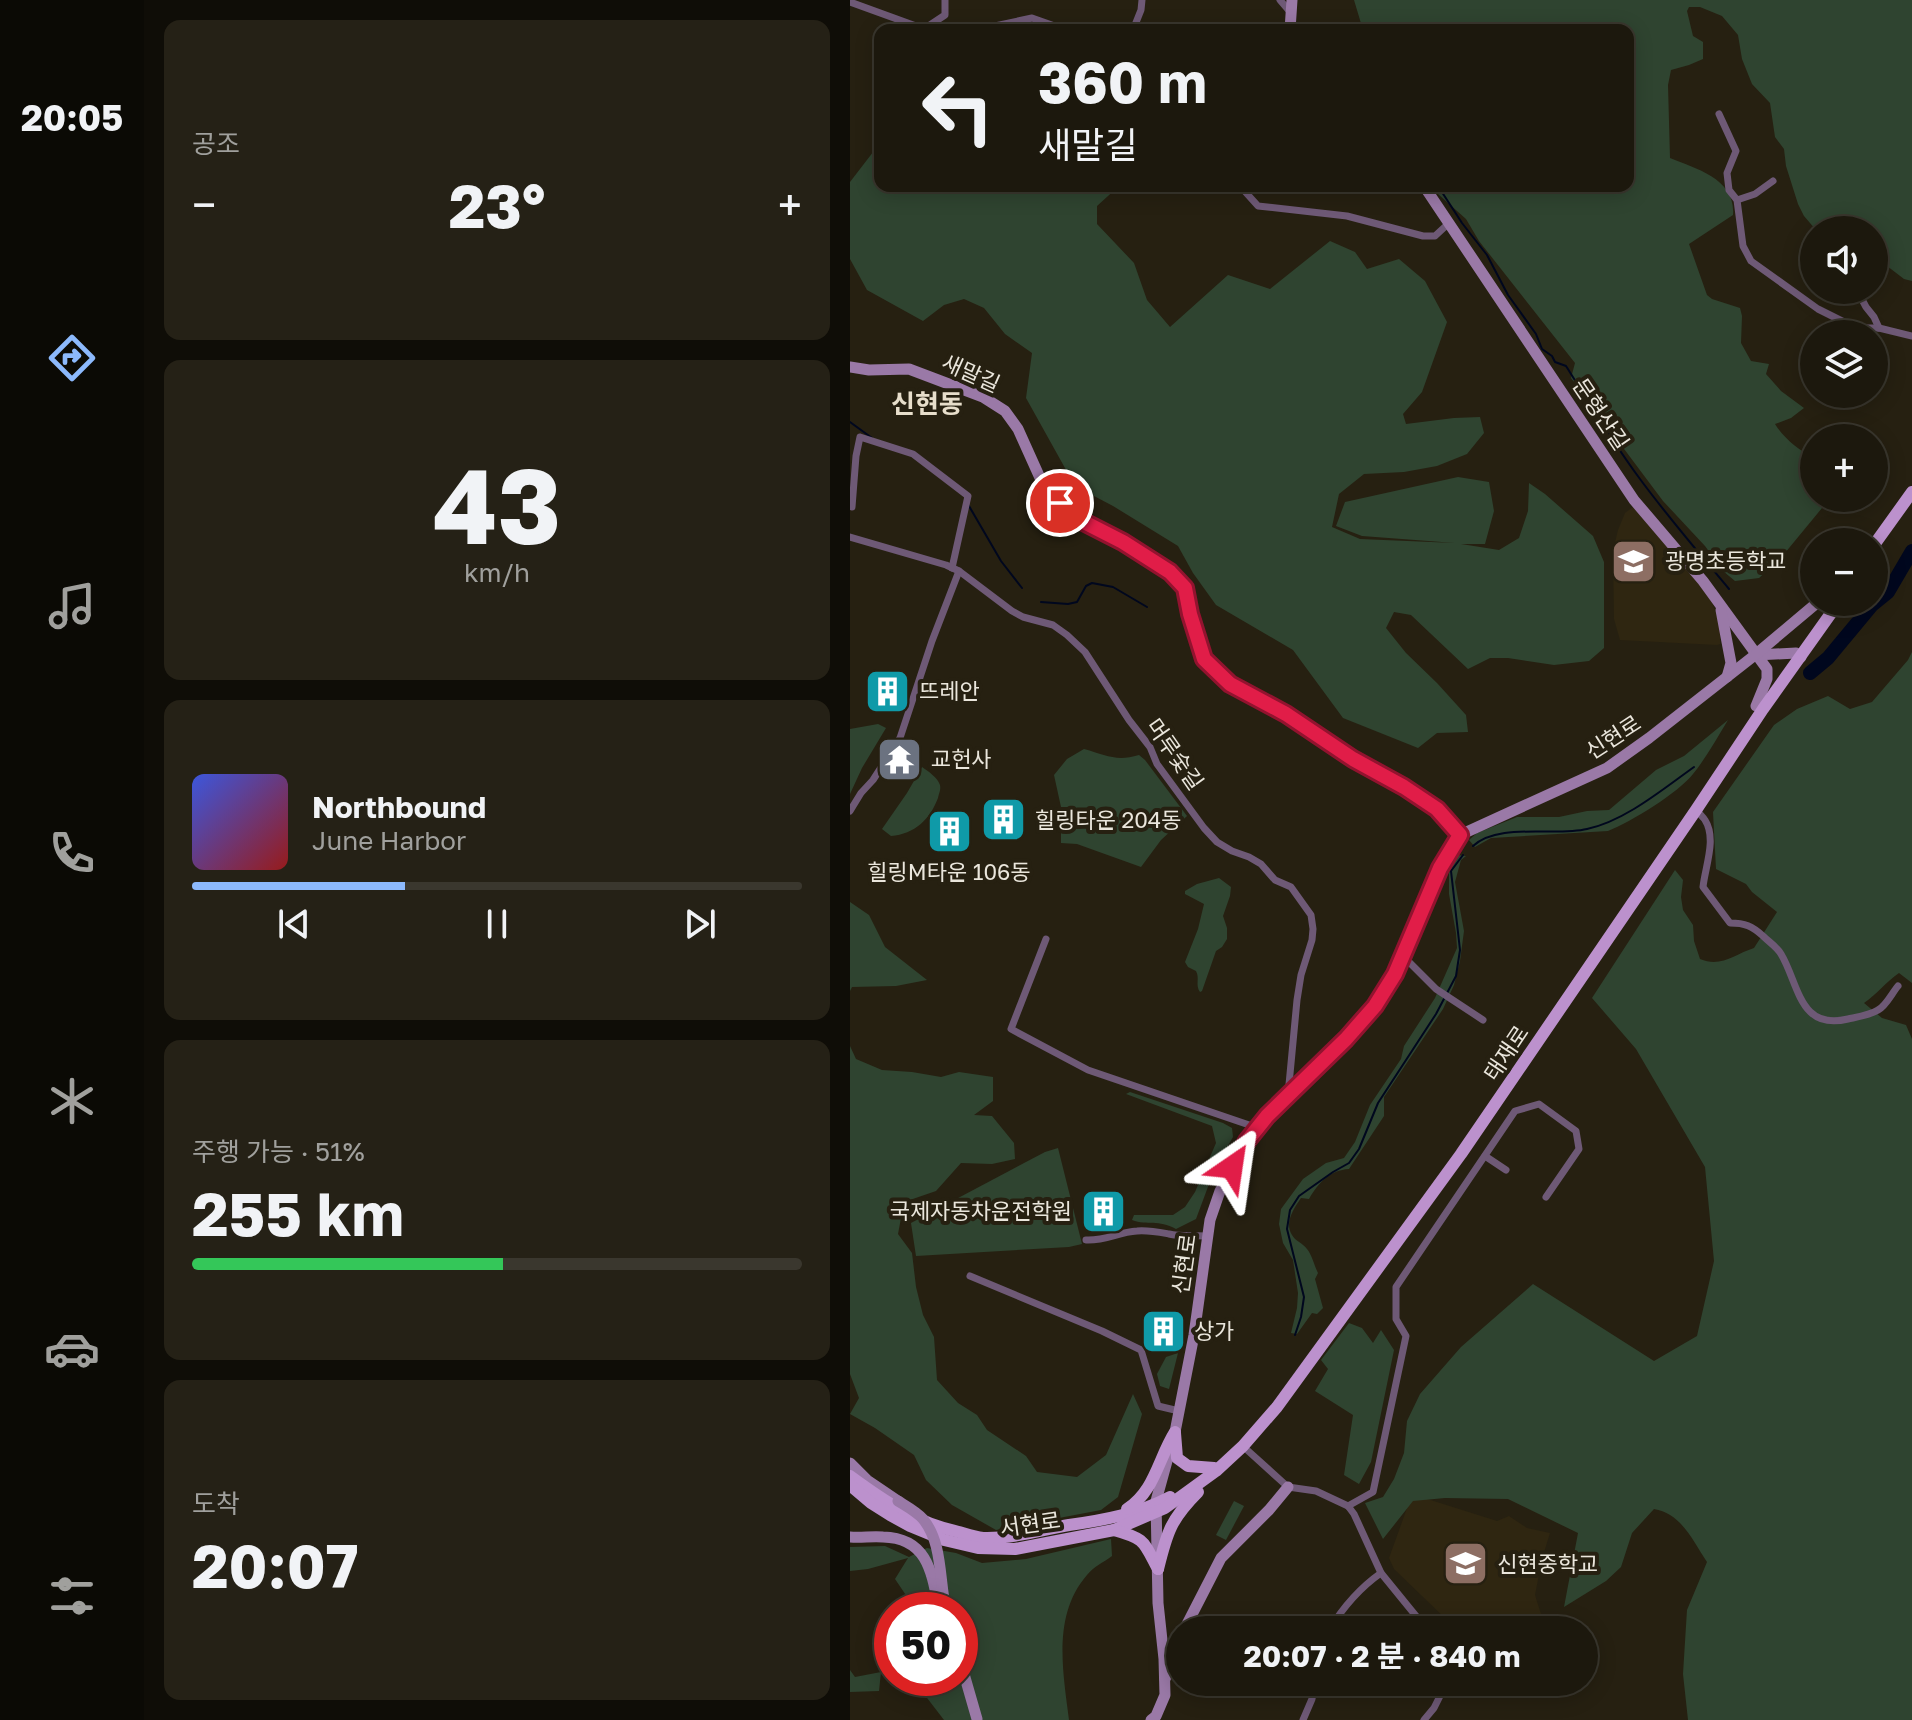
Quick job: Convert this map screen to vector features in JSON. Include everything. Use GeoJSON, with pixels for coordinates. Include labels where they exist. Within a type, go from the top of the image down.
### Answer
{"type":"FeatureCollection","features":[{"type":"Feature","properties":{"kind":"main road"},"geometry":{"type":"LineString","coordinates":[[1290,24],[1292,0]]}},
{"type":"Feature","properties":{"kind":"main road","name":"문형산길"},"geometry":{"type":"LineString","coordinates":[[1428,192],[1634,500],[1719,601],[1755,655]]}},
{"type":"Feature","properties":{"kind":"main road","name":"새말길"},"geometry":{"type":"LineString","coordinates":[[850,367],[909,369],[983,397],[1005,411],[1018,429],[1045,489],[1064,508],[1074,517],[1123,542],[1170,572],[1185,588],[1204,659],[1230,684],[1286,714],[1353,759],[1404,787],[1437,809],[1460,835]]}},
{"type":"Feature","properties":{"kind":"main road"},"geometry":{"type":"LineString","coordinates":[[1886,528],[1912,492]]}},
{"type":"Feature","properties":{"kind":"main road"},"geometry":{"type":"LineString","coordinates":[[1888,532],[1912,498]]}},
{"type":"Feature","properties":{"kind":"main road"},"geometry":{"type":"LineString","coordinates":[[1719,601],[1731,663],[1727,677]]}},
{"type":"Feature","properties":{"kind":"main road","name":"신현로"},"geometry":{"type":"LineString","coordinates":[[1156,1719],[1165,1695],[1158,1603],[1157,1492],[1175,1432],[1194,1335],[1210,1220],[1220,1191],[1247,1141],[1375,1006],[1395,974],[1440,868],[1460,835],[1607,768],[1801,616]]}},
{"type":"Feature","properties":{"kind":"main road","name":"태재로"},"geometry":{"type":"LineString","coordinates":[[1175,1498],[1219,1468],[1277,1407],[1453,1166],[1826,616]]}},
{"type":"Feature","properties":{"kind":"main road"},"geometry":{"type":"LineString","coordinates":[[1755,655],[1798,655]]}},
{"type":"Feature","properties":{"kind":"main road"},"geometry":{"type":"LineString","coordinates":[[1755,655],[1767,669],[1767,679],[1756,706]]}},
{"type":"Feature","properties":{"kind":"main road","name":"태재로"},"geometry":{"type":"LineString","coordinates":[[1219,1468],[1264,1417],[1457,1152],[1692,807],[1756,706],[1798,655]]}},
{"type":"Feature","properties":{"kind":"main road"},"geometry":{"type":"LineString","coordinates":[[1158,1569],[1175,1517],[1219,1468],[1246,1449],[1277,1407]]}},
{"type":"Feature","properties":{"kind":"main road"},"geometry":{"type":"LineString","coordinates":[[1175,1432],[1177,1458],[1188,1466],[1219,1468]]}},
{"type":"Feature","properties":{"kind":"main road"},"geometry":{"type":"LineString","coordinates":[[1158,1569],[1141,1540],[1114,1524],[1146,1492],[1175,1432]]}},
{"type":"Feature","properties":{"kind":"main road"},"geometry":{"type":"LineString","coordinates":[[850,1463],[867,1480],[923,1518],[934,1539],[943,1592]]}},
{"type":"Feature","properties":{"kind":"main road","name":"서현로"},"geometry":{"type":"LineString","coordinates":[[850,1476],[911,1516],[938,1528],[982,1538],[1114,1524]]}},
{"type":"Feature","properties":{"kind":"main road","name":"서현로"},"geometry":{"type":"LineString","coordinates":[[850,1485],[871,1503],[910,1526],[944,1540],[978,1548],[1015,1549],[1114,1524],[1175,1498]]}},
{"type":"Feature","properties":{"kind":"main road"},"geometry":{"type":"LineString","coordinates":[[1191,1616],[1221,1558],[1288,1487]]}},
{"type":"Feature","properties":{"kind":"main road"},"geometry":{"type":"LineString","coordinates":[[850,1537],[902,1539],[916,1547],[925,1557],[936,1592]]}},
{"type":"Feature","properties":{"kind":"main road"},"geometry":{"type":"LineString","coordinates":[[1161,1628],[1166,1628]]}},
{"type":"Feature","properties":{"kind":"main road"},"geometry":{"type":"LineString","coordinates":[[1164,1679],[1166,1675]]}},
{"type":"Feature","properties":{"kind":"main road"},"geometry":{"type":"LineString","coordinates":[[967,1696],[978,1719]]}},
{"type":"Feature","properties":{"kind":"main road"},"geometry":{"type":"LineString","coordinates":[[971,1696],[978,1719]]}},
{"type":"Feature","properties":{"kind":"street"},"geometry":{"type":"LineString","coordinates":[[933,24],[945,15],[945,0]]}},
{"type":"Feature","properties":{"kind":"street"},"geometry":{"type":"LineString","coordinates":[[1135,24],[1142,0]]}},
{"type":"Feature","properties":{"kind":"street"},"geometry":{"type":"LineString","coordinates":[[1280,0],[1291,13]]}},
{"type":"Feature","properties":{"kind":"street"},"geometry":{"type":"LineString","coordinates":[[850,2],[909,24]]}},
{"type":"Feature","properties":{"kind":"street"},"geometry":{"type":"LineString","coordinates":[[1004,24],[1032,18],[1049,24]]}},
{"type":"Feature","properties":{"kind":"street"},"geometry":{"type":"LineString","coordinates":[[1719,114],[1736,151],[1727,173],[1729,190],[1737,200],[1743,246],[1751,261],[1818,309],[1843,320]]}},
{"type":"Feature","properties":{"kind":"street"},"geometry":{"type":"LineString","coordinates":[[1737,200],[1755,194],[1773,181]]}},
{"type":"Feature","properties":{"kind":"street"},"geometry":{"type":"LineString","coordinates":[[1245,192],[1258,206],[1347,216],[1423,236],[1435,236],[1449,223]]}},
{"type":"Feature","properties":{"kind":"street"},"geometry":{"type":"LineString","coordinates":[[1888,330],[1912,336]]}},
{"type":"Feature","properties":{"kind":"street"},"geometry":{"type":"LineString","coordinates":[[850,811],[900,738],[908,719],[956,570],[968,496],[913,454],[860,437],[852,507]]}},
{"type":"Feature","properties":{"kind":"street","name":"머루숯길"},"geometry":{"type":"LineString","coordinates":[[850,537],[956,570],[1012,611],[1053,625],[1067,635],[1085,652],[1150,747],[1157,764],[1204,828],[1217,842],[1261,864],[1275,880],[1291,887],[1311,915],[1313,929],[1297,1000],[1288,1095]]}},
{"type":"Feature","properties":{"kind":"street"},"geometry":{"type":"LineString","coordinates":[[1696,810],[1709,830],[1710,847],[1703,887],[1730,923],[1743,923],[1759,932],[1779,950],[1793,985],[1815,1017],[1834,1023],[1880,1010],[1898,986]]}},
{"type":"Feature","properties":{"kind":"street"},"geometry":{"type":"LineString","coordinates":[[1046,939],[1011,1029],[1088,1070],[1258,1128]]}},
{"type":"Feature","properties":{"kind":"street"},"geometry":{"type":"LineString","coordinates":[[1403,956],[1436,989],[1483,1020]]}},
{"type":"Feature","properties":{"kind":"street"},"geometry":{"type":"LineString","coordinates":[[1348,1506],[1373,1492],[1406,1336],[1396,1319],[1396,1287],[1515,1111],[1539,1104],[1576,1131],[1579,1149],[1546,1197]]}},
{"type":"Feature","properties":{"kind":"street"},"geometry":{"type":"LineString","coordinates":[[1485,1156],[1506,1170]]}},
{"type":"Feature","properties":{"kind":"street"},"geometry":{"type":"LineString","coordinates":[[1086,1240],[1142,1230],[1208,1236]]}},
{"type":"Feature","properties":{"kind":"street"},"geometry":{"type":"LineString","coordinates":[[970,1276],[1141,1350],[1158,1406],[1179,1411]]}},
{"type":"Feature","properties":{"kind":"street"},"geometry":{"type":"LineString","coordinates":[[1246,1449],[1288,1487],[1316,1491],[1348,1506],[1381,1573],[1416,1616]]}},
{"type":"Feature","properties":{"kind":"street"},"geometry":{"type":"LineString","coordinates":[[1338,1616],[1367,1583],[1381,1573]]}},
{"type":"Feature","properties":{"kind":"street"},"geometry":{"type":"LineString","coordinates":[[1303,1720],[1313,1696]]}},
{"type":"Feature","properties":{"kind":"street"},"geometry":{"type":"LineString","coordinates":[[1424,1720],[1440,1696]]}},
{"type":"Feature","properties":{"kind":"shaded area"},"geometry":{"type":"Polygon","coordinates":[[[1633,507],[1698,581],[1712,602],[1720,626],[1720,644],[1620,640],[1614,619],[1613,551],[1625,513],[1633,507]]]}},
{"type":"Feature","properties":{"kind":"shaded area","name":"신현중학교"},"geometry":{"type":"Polygon","coordinates":[[[1411,1497],[1421,1497],[1497,1521],[1509,1516],[1527,1528],[1550,1533],[1535,1595],[1542,1616],[1443,1616],[1394,1569],[1389,1558],[1411,1497]]]}},
{"type":"Feature","properties":{"kind":"green space"},"geometry":{"type":"Polygon","coordinates":[[[1354,0],[1912,0],[1912,281],[1888,267],[1888,216],[1804,216],[1786,166],[1784,149],[1775,137],[1770,103],[1752,84],[1742,59],[1738,35],[1722,16],[1700,7],[1689,7],[1687,11],[1693,36],[1703,42],[1703,59],[1671,70],[1668,85],[1670,158],[1713,177],[1728,192],[1732,203],[1733,215],[1689,244],[1707,295],[1740,308],[1741,343],[1751,361],[1769,364],[1766,374],[1800,408],[1804,408],[1791,418],[1775,424],[1800,449],[1800,512],[1819,512],[1806,528],[1800,528],[1800,535],[1759,578],[1735,581],[1663,501],[1571,378],[1575,363],[1479,241],[1466,219],[1436,192],[1634,192],[1634,24],[1361,24],[1354,0]]]}},
{"type":"Feature","properties":{"kind":"green space"},"geometry":{"type":"Polygon","coordinates":[[[874,151],[874,192],[1112,192],[1097,206],[1097,224],[1134,263],[1147,300],[1170,327],[1228,275],[1270,289],[1330,241],[1355,252],[1367,269],[1399,259],[1425,281],[1447,322],[1422,392],[1403,414],[1406,424],[1480,417],[1484,433],[1467,454],[1437,466],[1364,474],[1339,494],[1332,527],[1360,539],[1455,543],[1362,536],[1336,526],[1345,502],[1458,477],[1489,482],[1494,511],[1485,544],[1461,544],[1499,550],[1519,538],[1528,511],[1529,483],[1593,536],[1604,562],[1604,648],[1589,661],[1554,665],[1490,658],[1468,669],[1411,615],[1394,612],[1386,628],[1466,715],[1468,732],[1437,733],[1418,748],[1343,718],[1293,650],[1216,605],[1178,546],[1075,486],[1026,398],[1032,353],[1005,334],[984,308],[964,299],[944,305],[923,321],[867,290],[850,259],[850,182],[874,151]]]}},
{"type":"Feature","properties":{"kind":"green space"},"geometry":{"type":"Polygon","coordinates":[[[1912,652],[1912,983],[1899,973],[1864,1003],[1882,1018],[1906,1025],[1912,1039],[1912,1720],[1688,1720],[1683,1674],[1687,1610],[1707,1562],[1685,1529],[1672,1516],[1654,1509],[1632,1533],[1621,1567],[1606,1581],[1564,1607],[1578,1533],[1508,1499],[1445,1498],[1413,1501],[1383,1539],[1365,1503],[1383,1497],[1394,1479],[1404,1453],[1407,1421],[1420,1394],[1461,1347],[1533,1284],[1654,1361],[1697,1336],[1714,1261],[1705,1167],[1636,1049],[1592,998],[1675,870],[1683,880],[1683,910],[1693,925],[1700,959],[1721,961],[1754,948],[1777,912],[1746,884],[1716,869],[1713,812],[1774,725],[1797,709],[1828,696],[1850,709],[1872,702],[1912,652]]]}},
{"type":"Feature","properties":{"kind":"green space"},"geometry":{"type":"Polygon","coordinates":[[[1728,720],[1686,782],[1618,827],[1608,831],[1491,838],[1475,847],[1469,840],[1477,833],[1517,817],[1559,817],[1609,810],[1656,770],[1684,756],[1728,720]]]}},
{"type":"Feature","properties":{"kind":"green space"},"geometry":{"type":"Polygon","coordinates":[[[878,724],[886,728],[850,794],[850,729],[878,724]]]}},
{"type":"Feature","properties":{"kind":"green space"},"geometry":{"type":"Polygon","coordinates":[[[1084,749],[1117,758],[1139,755],[1187,816],[1161,840],[1141,867],[1077,844],[1061,843],[1061,807],[1054,775],[1067,759],[1084,749]]]}},
{"type":"Feature","properties":{"kind":"green space"},"geometry":{"type":"Polygon","coordinates":[[[922,767],[940,785],[935,806],[914,829],[891,836],[882,829],[922,767]]]}},
{"type":"Feature","properties":{"kind":"green space"},"geometry":{"type":"Polygon","coordinates":[[[1457,855],[1466,856],[1461,860],[1455,882],[1464,931],[1454,985],[1443,1009],[1384,1097],[1384,1116],[1349,1169],[1325,1178],[1309,1199],[1301,1198],[1293,1211],[1290,1230],[1312,1257],[1318,1273],[1315,1279],[1323,1308],[1317,1314],[1312,1313],[1297,1334],[1291,1333],[1298,1293],[1293,1260],[1283,1243],[1279,1224],[1281,1209],[1303,1179],[1326,1163],[1344,1158],[1355,1142],[1370,1105],[1401,1059],[1404,1046],[1435,998],[1457,948],[1449,873],[1457,855]]]}},
{"type":"Feature","properties":{"kind":"green space"},"geometry":{"type":"Polygon","coordinates":[[[1219,878],[1231,887],[1223,916],[1227,939],[1216,951],[1200,992],[1196,971],[1185,962],[1204,904],[1185,894],[1185,891],[1219,878]]]}},
{"type":"Feature","properties":{"kind":"green space"},"geometry":{"type":"Polygon","coordinates":[[[850,902],[869,915],[885,947],[927,980],[896,986],[852,987],[850,991],[850,902]]]}},
{"type":"Feature","properties":{"kind":"green space"},"geometry":{"type":"Polygon","coordinates":[[[850,1046],[856,1059],[882,1070],[941,1077],[959,1072],[993,1077],[993,1101],[974,1115],[992,1116],[1014,1143],[1015,1159],[992,1164],[961,1163],[936,1191],[904,1202],[898,1234],[912,1253],[923,1315],[934,1337],[937,1380],[958,1403],[977,1415],[987,1430],[1026,1456],[1037,1472],[1077,1477],[1106,1455],[1133,1394],[1142,1414],[1118,1497],[1101,1510],[996,1530],[952,1505],[926,1480],[914,1455],[850,1414],[859,1398],[850,1374],[850,1046]]]}},
{"type":"Feature","properties":{"kind":"green space"},"geometry":{"type":"Polygon","coordinates":[[[1130,1092],[1232,1128],[1233,1137],[1215,1168],[1196,1219],[1176,1229],[1164,1224],[1132,1220],[1134,1215],[1173,1215],[1185,1207],[1195,1192],[1216,1143],[1212,1126],[1126,1094],[1130,1092]]]}},
{"type":"Feature","properties":{"kind":"green space"},"geometry":{"type":"Polygon","coordinates":[[[1058,1148],[1082,1244],[916,1256],[911,1223],[1058,1148]]]}},
{"type":"Feature","properties":{"kind":"green space"},"geometry":{"type":"Polygon","coordinates":[[[1349,1323],[1362,1328],[1373,1343],[1381,1330],[1394,1350],[1371,1462],[1359,1484],[1344,1475],[1353,1415],[1315,1391],[1328,1369],[1321,1360],[1349,1323]]]}},
{"type":"Feature","properties":{"kind":"green space"},"geometry":{"type":"Polygon","coordinates":[[[1178,1353],[1169,1389],[1160,1386],[1157,1374],[1166,1357],[1178,1353]]]}},
{"type":"Feature","properties":{"kind":"green space"},"geometry":{"type":"Polygon","coordinates":[[[1234,1501],[1244,1506],[1226,1540],[1216,1535],[1234,1501]]]}},
{"type":"Feature","properties":{"kind":"green space"},"geometry":{"type":"Polygon","coordinates":[[[1111,1539],[1112,1556],[1089,1572],[1076,1591],[1064,1626],[1063,1664],[1069,1720],[944,1720],[926,1696],[978,1696],[978,1592],[904,1592],[895,1579],[908,1558],[850,1571],[850,1547],[885,1546],[909,1557],[927,1548],[956,1553],[982,1563],[1026,1559],[1111,1539]]]}},
{"type":"Feature","properties":{"kind":"green space"},"geometry":{"type":"Polygon","coordinates":[[[850,1670],[855,1677],[874,1673],[874,1691],[850,1692],[850,1670]]]}},
{"type":"Feature","properties":{"kind":"waterway"},"geometry":{"type":"LineString","coordinates":[[1442,192],[1487,255],[1542,349],[1555,362],[1566,366],[1640,479],[1729,589]]}},
{"type":"Feature","properties":{"kind":"waterway"},"geometry":{"type":"LineString","coordinates":[[850,422],[872,438]]}},
{"type":"Feature","properties":{"kind":"waterway"},"geometry":{"type":"LineString","coordinates":[[969,506],[1001,561],[1022,588]]}},
{"type":"Feature","properties":{"kind":"waterway"},"geometry":{"type":"LineString","coordinates":[[1810,673],[1828,658],[1872,605],[1888,592],[1912,551]]}},
{"type":"Feature","properties":{"kind":"waterway"},"geometry":{"type":"LineString","coordinates":[[1041,602],[1077,602],[1086,586],[1092,583],[1113,587],[1147,607]]}},
{"type":"Feature","properties":{"kind":"waterway"},"geometry":{"type":"LineString","coordinates":[[1473,846],[1497,834],[1574,831],[1601,825],[1643,803],[1694,767]]}},
{"type":"Feature","properties":{"kind":"waterway"},"geometry":{"type":"LineString","coordinates":[[1295,1335],[1304,1297],[1287,1229],[1290,1210],[1299,1196],[1349,1163],[1359,1149],[1378,1103],[1436,1014],[1456,976],[1460,950],[1451,871],[1463,855]]}},
{"type":"Feature","properties":{"kind":"place","name":"광명초등학교"},"geometry":{"type":"Point","coordinates":[1634,561]}},
{"type":"Feature","properties":{"kind":"place","name":"뜨레안"},"geometry":{"type":"Point","coordinates":[888,691]}},
{"type":"Feature","properties":{"kind":"place","name":"교헌사"},"geometry":{"type":"Point","coordinates":[900,759]}},
{"type":"Feature","properties":{"kind":"place","name":"힐링타운 204동"},"geometry":{"type":"Point","coordinates":[1004,820]}},
{"type":"Feature","properties":{"kind":"place","name":"힐링M타운 106동"},"geometry":{"type":"Point","coordinates":[949,831]}},
{"type":"Feature","properties":{"kind":"place","name":"국제자동차운전학원"},"geometry":{"type":"Point","coordinates":[1103,1211]}},
{"type":"Feature","properties":{"kind":"place","name":"상가"},"geometry":{"type":"Point","coordinates":[1163,1331]}},
{"type":"Feature","properties":{"kind":"place","name":"신현중학교"},"geometry":{"type":"Point","coordinates":[1466,1564]}},
{"type":"Feature","properties":{"kind":"district","name":"신현동"},"geometry":{"type":"Point","coordinates":[927,404]}},
{"type":"Feature","properties":{"kind":"route"},"geometry":{"type":"LineString","coordinates":[[1060,503],[1074,517],[1123,542],[1170,572],[1185,588],[1204,659],[1230,684],[1286,714],[1353,759],[1404,787],[1437,809],[1460,835],[1440,868],[1395,974],[1375,1006],[1346,1039],[1267,1116],[1232,1167]]}}]}
